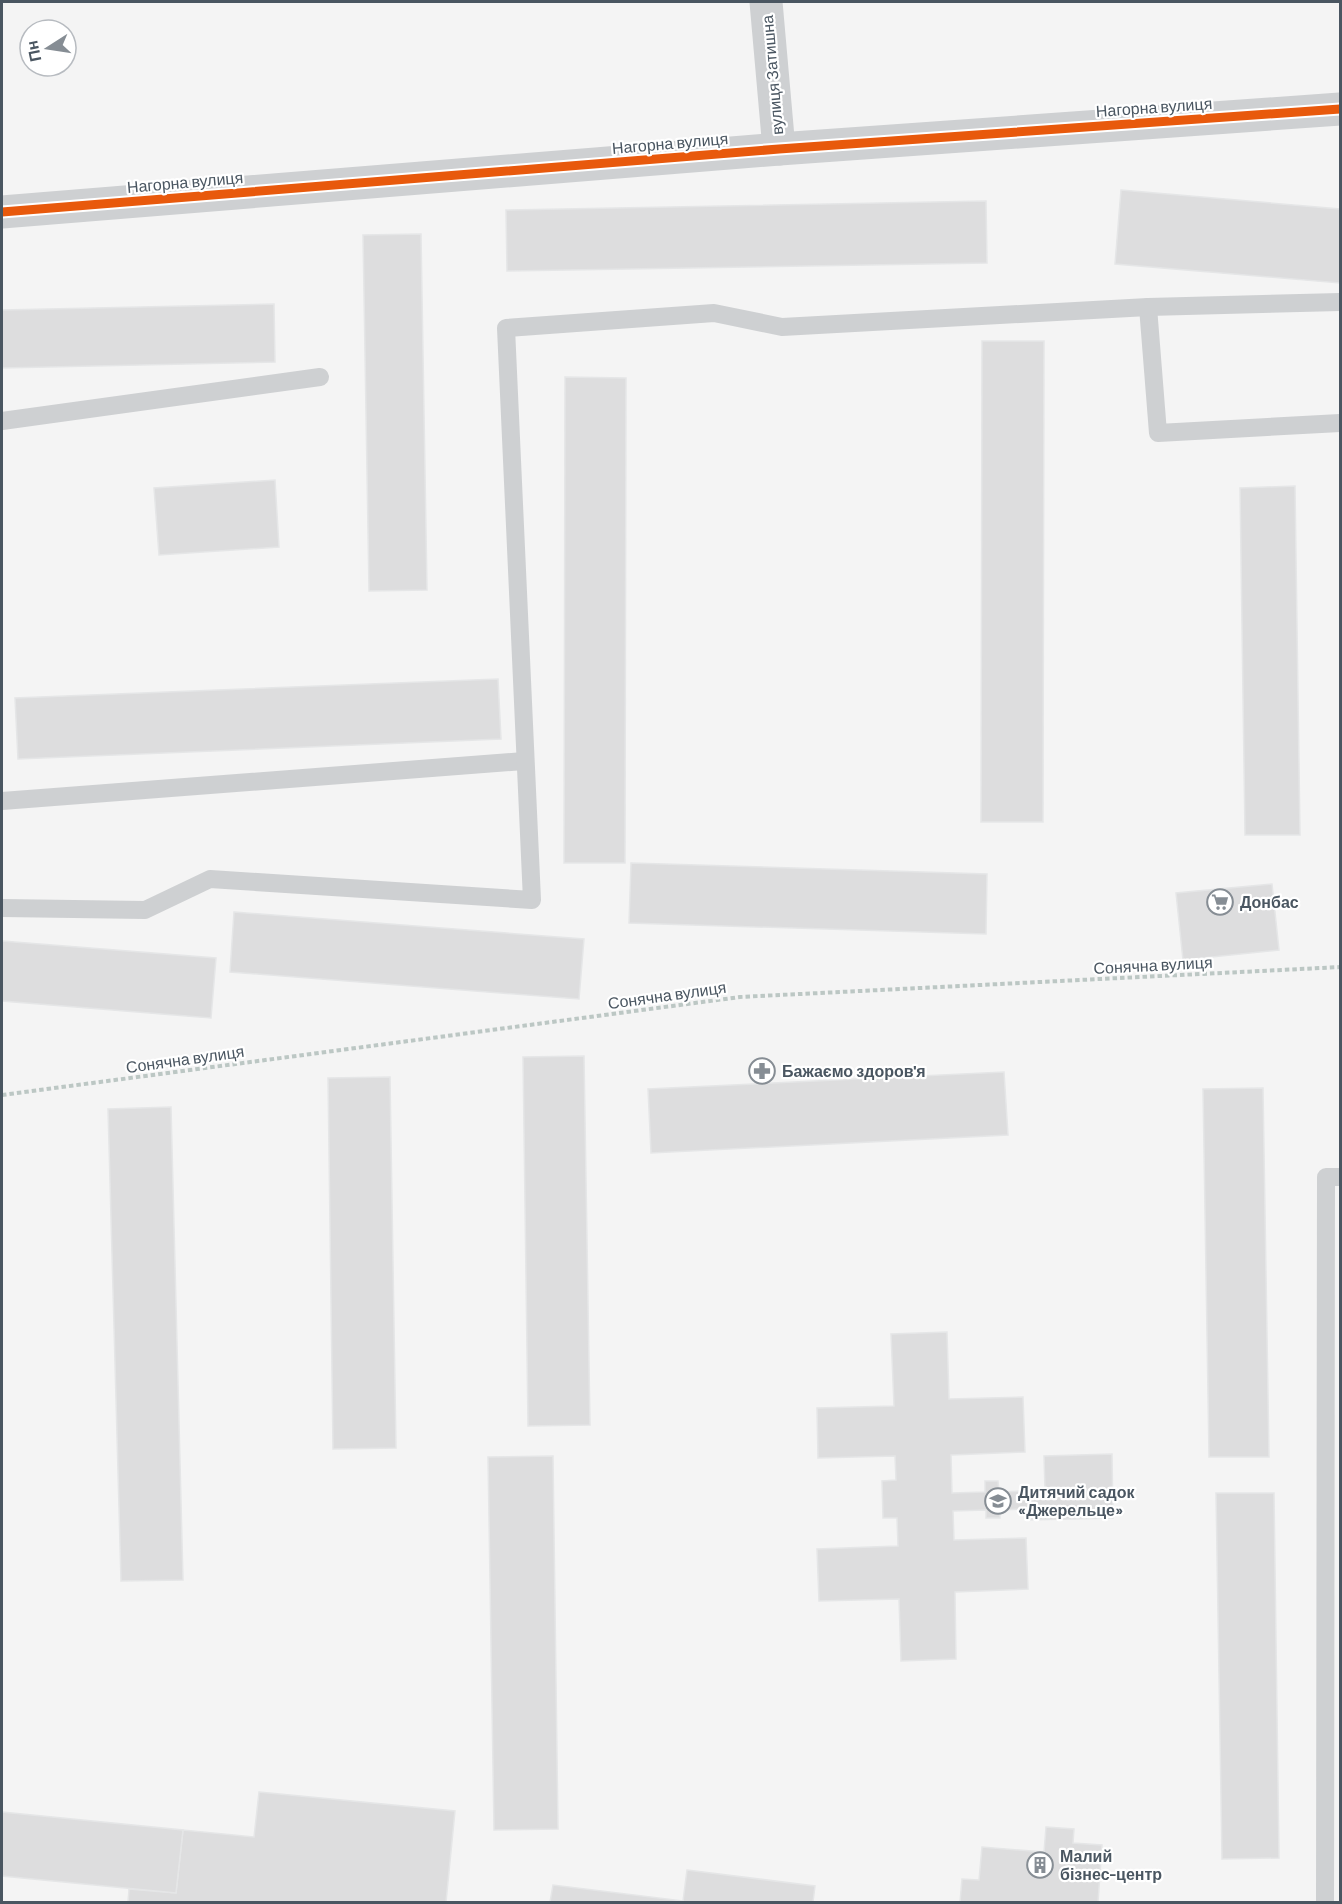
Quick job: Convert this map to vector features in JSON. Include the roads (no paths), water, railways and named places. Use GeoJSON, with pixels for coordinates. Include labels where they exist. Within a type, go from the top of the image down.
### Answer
{"type":"FeatureCollection","features":[{"type":"Feature","properties":{"kind":"street","name":"вулиця Затишна"},"geometry":{"type":"LineString","coordinates":[[766,2],[779,149]]}},
{"type":"Feature","properties":{"kind":"street","name":"Нагорна вулиця"},"geometry":{"type":"LineString","coordinates":[[2,212],[779,149],[1341,109]]}},
{"type":"Feature","properties":{"kind":"lane"},"geometry":{"type":"LineString","coordinates":[[2,908],[146,910],[210,879],[532,900],[506,328],[714,314],[782,327],[1148,308],[1341,302]]}},
{"type":"Feature","properties":{"kind":"lane"},"geometry":{"type":"LineString","coordinates":[[1148,308],[1158,433],[1341,423]]}},
{"type":"Feature","properties":{"kind":"lane"},"geometry":{"type":"LineString","coordinates":[[2,421],[320,377]]}},
{"type":"Feature","properties":{"kind":"lane"},"geometry":{"type":"LineString","coordinates":[[2,801],[524,761]]}},
{"type":"Feature","properties":{"kind":"lane"},"geometry":{"type":"LineString","coordinates":[[1325,1902],[1333,1379],[1326,1177],[1341,1177]]}},
{"type":"Feature","properties":{"kind":"place","name":"Донбас"},"geometry":{"type":"Point","coordinates":[1220,902]}},
{"type":"Feature","properties":{"kind":"place","name":"Бажаємо здоров'я"},"geometry":{"type":"Point","coordinates":[762,1071]}},
{"type":"Feature","properties":{"kind":"place","name":"Дитячий садок «Джерельце»"},"geometry":{"type":"Point","coordinates":[998,1501]}},
{"type":"Feature","properties":{"kind":"place","name":"Малий бізнес-центр"},"geometry":{"type":"Point","coordinates":[1040,1865]}}]}
